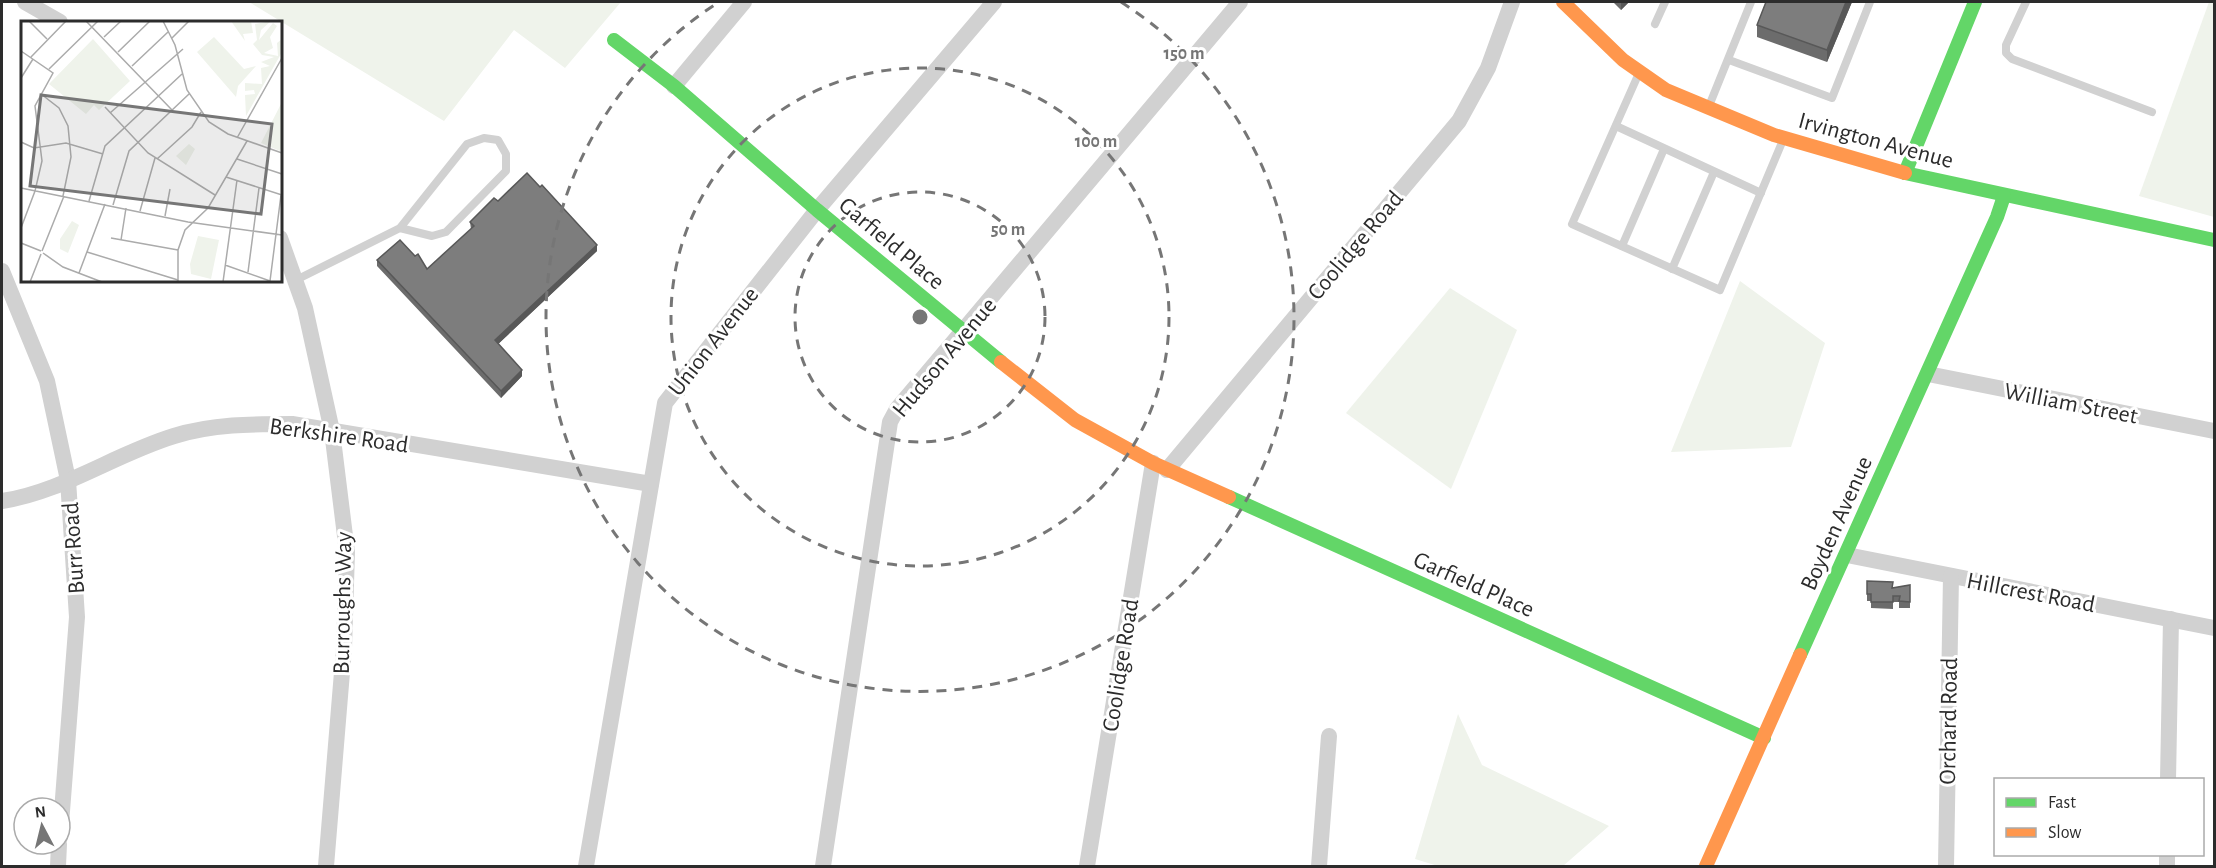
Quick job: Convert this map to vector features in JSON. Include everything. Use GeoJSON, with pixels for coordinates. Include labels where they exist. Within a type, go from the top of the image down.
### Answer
{"type":"FeatureCollection","features":[{"type":"Feature","properties":{"kind":"street"},"geometry":{"type":"LineString","coordinates":[[25,2],[58,21]]}},
{"type":"Feature","properties":{"kind":"street"},"geometry":{"type":"LineString","coordinates":[[674,86],[744,2]]}},
{"type":"Feature","properties":{"kind":"street","name":"Union Avenue"},"geometry":{"type":"LineString","coordinates":[[586,867],[665,403],[817,210],[994,2]]}},
{"type":"Feature","properties":{"kind":"street","name":"Hudson Avenue"},"geometry":{"type":"LineString","coordinates":[[823,867],[890,422],[1240,2]]}},
{"type":"Feature","properties":{"kind":"street","name":"Coolidge Road"},"geometry":{"type":"LineString","coordinates":[[1087,867],[1160,466],[1459,121],[1488,68],[1512,2]]}},
{"type":"Feature","properties":{"kind":"street","name":"Irvington Avenue"},"geometry":{"type":"LineString","coordinates":[[1563,2],[1605,44],[1639,72],[1666,90],[1707,109],[1784,138],[1905,173],[2214,240]]}},
{"type":"Feature","properties":{"kind":"street"},"geometry":{"type":"LineString","coordinates":[[1905,173],[1975,2]]}},
{"type":"Feature","properties":{"kind":"street","name":"Garfield Place"},"geometry":{"type":"LineString","coordinates":[[614,40],[674,86],[963,333],[1075,420],[1160,466],[1764,738]]}},
{"type":"Feature","properties":{"kind":"street","name":"Boyden Avenue"},"geometry":{"type":"LineString","coordinates":[[1706,867],[1928,374],[1997,217],[2004,196]]}},
{"type":"Feature","properties":{"kind":"street","name":"Burroughs Way"},"geometry":{"type":"LineString","coordinates":[[282,243],[305,308],[332,431],[347,552],[344,648],[326,867]]}},
{"type":"Feature","properties":{"kind":"street","name":"Burr Road"},"geometry":{"type":"LineString","coordinates":[[2,271],[47,381],[68,480],[77,617],[63,796]]}},
{"type":"Feature","properties":{"kind":"street","name":"William Street"},"geometry":{"type":"LineString","coordinates":[[1928,374],[2214,432]]}},
{"type":"Feature","properties":{"kind":"street","name":"Berkshire Road"},"geometry":{"type":"LineString","coordinates":[[2,501],[21,498],[172,436],[201,428],[231,425],[292,424],[651,484]]}},
{"type":"Feature","properties":{"kind":"street","name":"Hillcrest Road"},"geometry":{"type":"LineString","coordinates":[[1847,555],[2214,628]]}},
{"type":"Feature","properties":{"kind":"street","name":"Orchard Road"},"geometry":{"type":"LineString","coordinates":[[1946,867],[1951,576]]}},
{"type":"Feature","properties":{"kind":"street"},"geometry":{"type":"LineString","coordinates":[[2168,778],[2171,619]]}},
{"type":"Feature","properties":{"kind":"street"},"geometry":{"type":"LineString","coordinates":[[1319,867],[1329,736]]}},
{"type":"Feature","properties":{"kind":"lane"},"geometry":{"type":"LineString","coordinates":[[1655,24],[1665,2]]}},
{"type":"Feature","properties":{"kind":"lane"},"geometry":{"type":"LineString","coordinates":[[1707,109],[1730,60],[1751,2]]}},
{"type":"Feature","properties":{"kind":"lane"},"geometry":{"type":"LineString","coordinates":[[1730,60],[1832,98],[1870,2]]}},
{"type":"Feature","properties":{"kind":"lane"},"geometry":{"type":"LineString","coordinates":[[2025,2],[2006,45],[2006,53],[2012,59],[2152,112]]}},
{"type":"Feature","properties":{"kind":"lane"},"geometry":{"type":"LineString","coordinates":[[1639,72],[1572,224],[1720,290],[1784,138]]}},
{"type":"Feature","properties":{"kind":"lane"},"geometry":{"type":"LineString","coordinates":[[1616,126],[1761,193]]}},
{"type":"Feature","properties":{"kind":"lane"},"geometry":{"type":"LineString","coordinates":[[296,280],[400,228],[467,144],[484,138],[498,140],[506,154],[506,171],[446,232],[432,236],[400,228]]}},
{"type":"Feature","properties":{"kind":"lane"},"geometry":{"type":"LineString","coordinates":[[1622,246],[1664,148]]}},
{"type":"Feature","properties":{"kind":"lane"},"geometry":{"type":"LineString","coordinates":[[1672,269],[1714,172]]}},
{"type":"Feature","properties":{"kind":"shaded area"},"geometry":{"type":"Polygon","coordinates":[[[249,2],[621,2],[565,68],[514,30],[444,121],[249,2]]]}},
{"type":"Feature","properties":{"kind":"shaded area"},"geometry":{"type":"Polygon","coordinates":[[[2209,2],[2214,2],[2214,217],[2139,196],[2209,2]]]}},
{"type":"Feature","properties":{"kind":"shaded area"},"geometry":{"type":"Polygon","coordinates":[[[1740,281],[1825,343],[1791,447],[1671,452],[1740,281]]]}},
{"type":"Feature","properties":{"kind":"shaded area"},"geometry":{"type":"Polygon","coordinates":[[[1450,288],[1517,330],[1451,489],[1346,413],[1450,288]]]}},
{"type":"Feature","properties":{"kind":"shaded area"},"geometry":{"type":"Polygon","coordinates":[[[1458,714],[1482,765],[1609,826],[1563,866],[1438,866],[1415,859],[1458,714]]]}},
{"type":"Feature","properties":{"kind":"building"},"geometry":{"type":"Polygon","coordinates":[[[1766,2],[1846,2],[1827,50],[1757,25],[1766,2]]]}},
{"type":"Feature","properties":{"kind":"building"},"geometry":{"type":"Polygon","coordinates":[[[527,173],[540,187],[542,185],[597,245],[495,340],[522,370],[501,391],[377,260],[400,240],[415,256],[418,254],[427,269],[474,226],[470,222],[494,198],[498,201],[527,173]]]}},
{"type":"Feature","properties":{"kind":"building"},"geometry":{"type":"Polygon","coordinates":[[[1867,581],[1893,582],[1892,588],[1910,585],[1910,602],[1899,601],[1900,596],[1893,596],[1893,602],[1871,602],[1871,594],[1867,594],[1867,581]]]}},
{"type":"Feature","properties":{"kind":"traffic: fast"},"geometry":{"type":"LineString","coordinates":[[1905,173],[1975,2]]}},
{"type":"Feature","properties":{"kind":"traffic: fast"},"geometry":{"type":"LineString","coordinates":[[614,40],[674,86],[817,210],[1001,362]]}},
{"type":"Feature","properties":{"kind":"traffic: fast"},"geometry":{"type":"LineString","coordinates":[[1905,173],[2214,240]]}},
{"type":"Feature","properties":{"kind":"traffic: fast"},"geometry":{"type":"LineString","coordinates":[[1800,655],[1997,217],[2004,196]]}},
{"type":"Feature","properties":{"kind":"traffic: fast"},"geometry":{"type":"LineString","coordinates":[[1229,497],[1764,738]]}},
{"type":"Feature","properties":{"kind":"traffic: slow"},"geometry":{"type":"LineString","coordinates":[[1563,2],[1623,60],[1666,90],[1774,135],[1905,173]]}},
{"type":"Feature","properties":{"kind":"traffic: slow"},"geometry":{"type":"LineString","coordinates":[[1001,362],[1075,420],[1153,463],[1229,497]]}},
{"type":"Feature","properties":{"kind":"traffic: slow"},"geometry":{"type":"LineString","coordinates":[[1706,866],[1800,655]]}}]}
